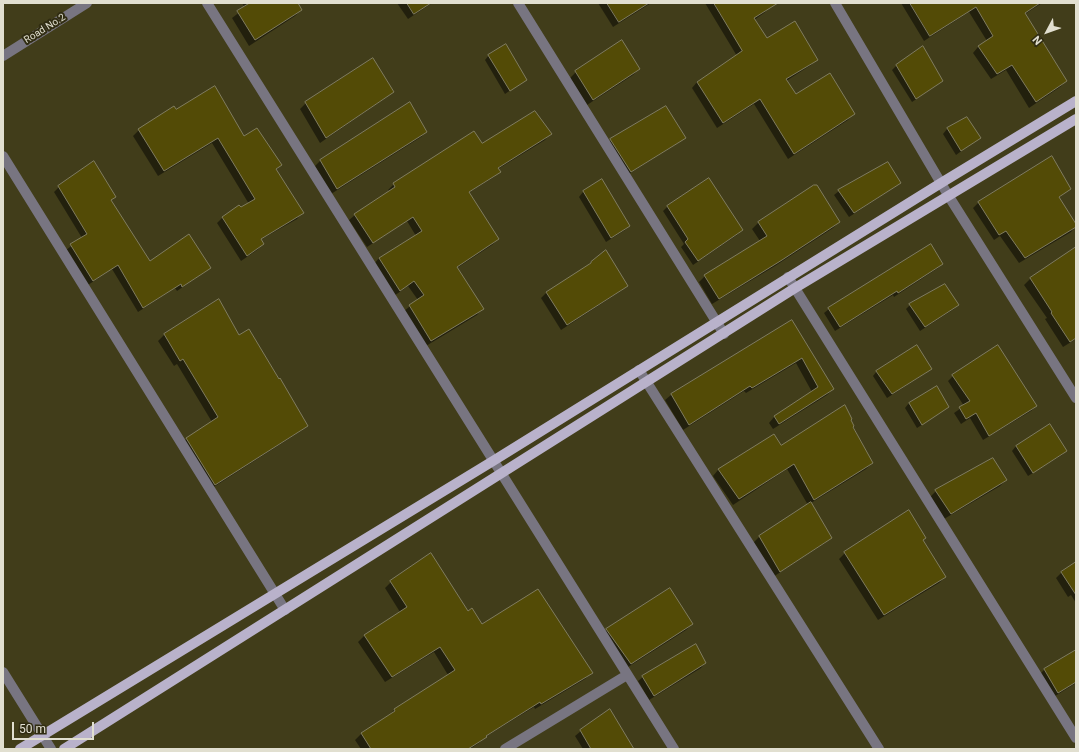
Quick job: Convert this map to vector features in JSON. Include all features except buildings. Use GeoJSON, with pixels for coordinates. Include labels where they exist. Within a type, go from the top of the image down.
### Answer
{"type":"FeatureCollection","features":[{"type":"Feature","properties":{"kind":"main road"},"geometry":{"type":"LineString","coordinates":[[20,749],[493,461],[788,277],[1076,101]]}},
{"type":"Feature","properties":{"kind":"main road"},"geometry":{"type":"LineString","coordinates":[[64,749],[796,288],[1076,119]]}},
{"type":"Feature","properties":{"kind":"main road"},"geometry":{"type":"LineString","coordinates":[[315,569],[324,585]]}},
{"type":"Feature","properties":{"kind":"street","name":"Road No.2"},"geometry":{"type":"LineString","coordinates":[[3,56],[87,3]]}},
{"type":"Feature","properties":{"kind":"street"},"geometry":{"type":"LineString","coordinates":[[207,3],[674,749]]}},
{"type":"Feature","properties":{"kind":"street"},"geometry":{"type":"LineString","coordinates":[[518,3],[724,334]]}},
{"type":"Feature","properties":{"kind":"street"},"geometry":{"type":"LineString","coordinates":[[836,3],[948,195],[1076,398]]}},
{"type":"Feature","properties":{"kind":"street"},"geometry":{"type":"LineString","coordinates":[[3,156],[285,610]]}},
{"type":"Feature","properties":{"kind":"street"},"geometry":{"type":"LineString","coordinates":[[788,277],[1076,738]]}},
{"type":"Feature","properties":{"kind":"street"},"geometry":{"type":"LineString","coordinates":[[639,370],[879,749]]}},
{"type":"Feature","properties":{"kind":"street"},"geometry":{"type":"LineString","coordinates":[[3,672],[51,749]]}},
{"type":"Feature","properties":{"kind":"street"},"geometry":{"type":"LineString","coordinates":[[505,749],[627,674]]}},
{"type":"Feature","properties":{"kind":"shaded area"},"geometry":{"type":"Polygon","coordinates":[[[3,3],[1076,3],[1076,749],[3,749],[3,3]]]}}]}
